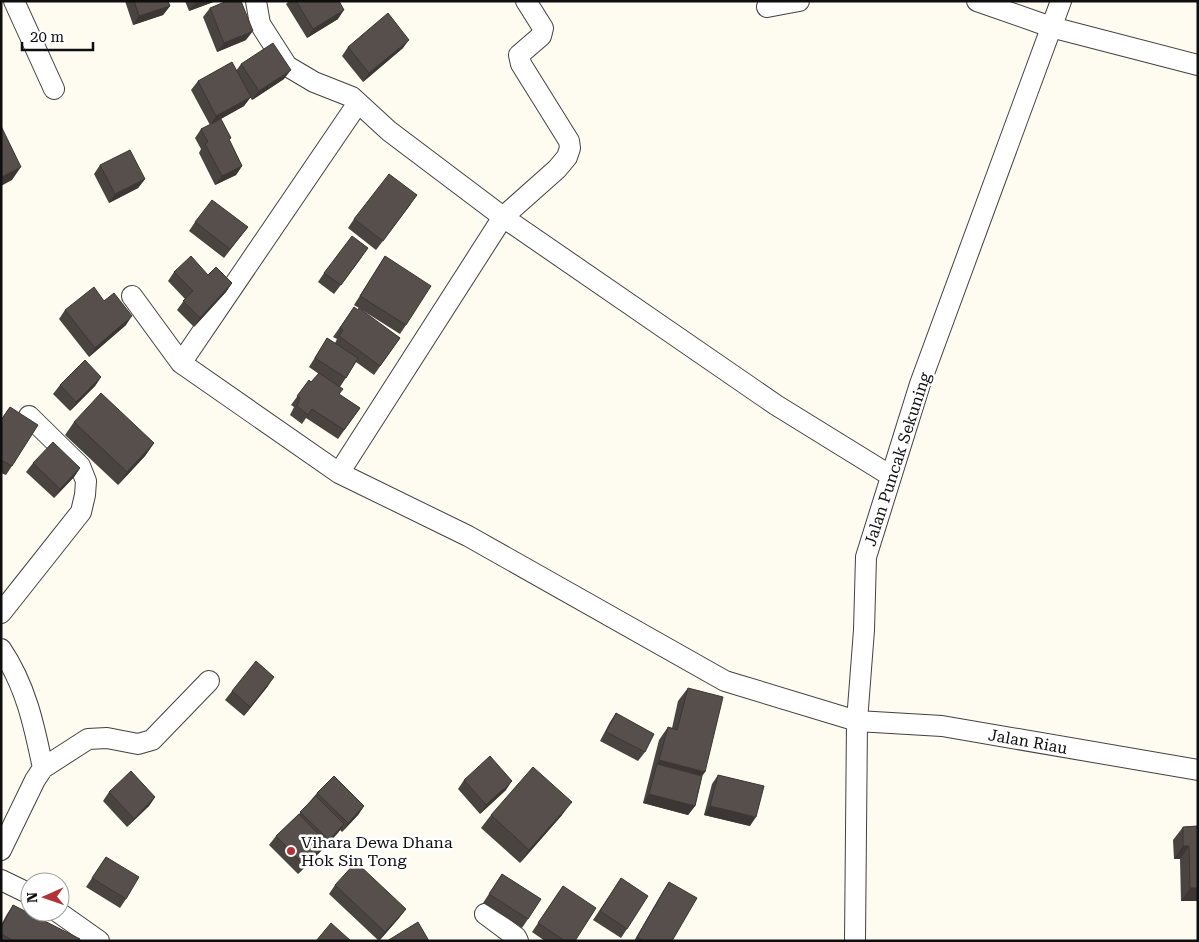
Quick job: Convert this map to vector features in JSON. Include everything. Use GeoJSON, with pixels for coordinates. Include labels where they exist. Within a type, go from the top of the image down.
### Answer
{"type":"FeatureCollection","features":[{"type":"Feature","properties":{"kind":"street"},"geometry":{"type":"LineString","coordinates":[[14,1],[54,89]]}},
{"type":"Feature","properties":{"kind":"street"},"geometry":{"type":"LineString","coordinates":[[256,1],[260,24],[287,66],[314,82],[352,97],[389,131],[503,217],[776,405],[891,476]]}},
{"type":"Feature","properties":{"kind":"street"},"geometry":{"type":"LineString","coordinates":[[339,473],[503,217],[567,157],[570,148],[568,140],[521,64],[520,55],[542,36],[543,28],[526,1]]}},
{"type":"Feature","properties":{"kind":"street"},"geometry":{"type":"LineString","coordinates":[[766,7],[799,1]]}},
{"type":"Feature","properties":{"kind":"street"},"geometry":{"type":"LineString","coordinates":[[977,1],[1051,27],[1198,65]]}},
{"type":"Feature","properties":{"kind":"street","name":"Jalan Puncak Sekuning"},"geometry":{"type":"LineString","coordinates":[[855,941],[857,721],[864,630],[866,557],[920,384],[1061,1]]}},
{"type":"Feature","properties":{"kind":"street"},"geometry":{"type":"LineString","coordinates":[[181,363],[358,103]]}},
{"type":"Feature","properties":{"kind":"street","name":"Jalan Riau"},"geometry":{"type":"LineString","coordinates":[[132,296],[181,363],[339,473],[468,536],[725,681],[857,721],[942,726],[1198,770]]}},
{"type":"Feature","properties":{"kind":"street"},"geometry":{"type":"LineString","coordinates":[[1,613],[81,512],[86,495],[86,481],[80,466],[29,416]]}},
{"type":"Feature","properties":{"kind":"street"},"geometry":{"type":"LineString","coordinates":[[1,649],[12,666],[32,715],[43,768]]}},
{"type":"Feature","properties":{"kind":"street"},"geometry":{"type":"LineString","coordinates":[[1,850],[35,780],[43,768],[88,738],[107,738],[138,744],[152,740],[209,681]]}},
{"type":"Feature","properties":{"kind":"street"},"geometry":{"type":"LineString","coordinates":[[1,880],[20,889]]}},
{"type":"Feature","properties":{"kind":"street"},"geometry":{"type":"LineString","coordinates":[[485,914],[516,936],[518,941]]}},
{"type":"Feature","properties":{"kind":"street"},"geometry":{"type":"LineString","coordinates":[[70,922],[90,938]]}},
{"type":"Feature","properties":{"kind":"building"},"geometry":{"type":"Polygon","coordinates":[[[134,1],[168,1],[170,6],[139,16],[134,1]]]}},
{"type":"Feature","properties":{"kind":"building"},"geometry":{"type":"Polygon","coordinates":[[[227,1],[241,1],[253,31],[224,43],[210,8],[227,1]]]}},
{"type":"Feature","properties":{"kind":"building"},"geometry":{"type":"Polygon","coordinates":[[[296,1],[339,1],[344,10],[313,29],[296,1]]]}},
{"type":"Feature","properties":{"kind":"building"},"geometry":{"type":"Polygon","coordinates":[[[388,13],[409,40],[369,73],[348,47],[388,13]]]}},
{"type":"Feature","properties":{"kind":"building"},"geometry":{"type":"Polygon","coordinates":[[[273,43],[291,70],[259,91],[241,64],[273,43]]]}},
{"type":"Feature","properties":{"kind":"building"},"geometry":{"type":"Polygon","coordinates":[[[232,62],[251,97],[216,116],[198,81],[232,62]]]}},
{"type":"Feature","properties":{"kind":"building"},"geometry":{"type":"Polygon","coordinates":[[[221,119],[242,166],[222,176],[205,144],[208,142],[201,129],[221,119]]]}},
{"type":"Feature","properties":{"kind":"building"},"geometry":{"type":"Polygon","coordinates":[[[1,126],[21,167],[1,177],[1,126]]]}},
{"type":"Feature","properties":{"kind":"building"},"geometry":{"type":"Polygon","coordinates":[[[130,150],[145,179],[115,194],[100,165],[130,150]]]}},
{"type":"Feature","properties":{"kind":"building"},"geometry":{"type":"Polygon","coordinates":[[[389,174],[417,195],[383,241],[354,219],[389,174]]]}},
{"type":"Feature","properties":{"kind":"building"},"geometry":{"type":"Polygon","coordinates":[[[212,200],[248,227],[230,249],[195,222],[212,200]]]}},
{"type":"Feature","properties":{"kind":"building"},"geometry":{"type":"Polygon","coordinates":[[[352,236],[368,248],[341,285],[324,273],[352,236]]]}},
{"type":"Feature","properties":{"kind":"building"},"geometry":{"type":"Polygon","coordinates":[[[191,256],[208,275],[216,267],[232,283],[200,318],[183,301],[193,291],[174,272],[191,256]]]}},
{"type":"Feature","properties":{"kind":"building"},"geometry":{"type":"Polygon","coordinates":[[[385,256],[431,286],[406,325],[360,296],[385,256]]]}},
{"type":"Feature","properties":{"kind":"building"},"geometry":{"type":"Polygon","coordinates":[[[94,287],[104,301],[114,293],[132,316],[95,348],[65,310],[94,287]]]}},
{"type":"Feature","properties":{"kind":"building"},"geometry":{"type":"Polygon","coordinates":[[[354,307],[358,310],[359,308],[400,338],[380,366],[339,336],[343,330],[340,328],[354,307]]]}},
{"type":"Feature","properties":{"kind":"building"},"geometry":{"type":"Polygon","coordinates":[[[327,338],[358,358],[346,378],[315,358],[327,338]]]}},
{"type":"Feature","properties":{"kind":"building"},"geometry":{"type":"Polygon","coordinates":[[[85,360],[101,377],[76,402],[60,385],[85,360]]]}},
{"type":"Feature","properties":{"kind":"building"},"geometry":{"type":"Polygon","coordinates":[[[319,373],[343,389],[339,394],[360,408],[344,430],[312,409],[308,415],[297,406],[300,398],[297,396],[309,380],[311,382],[319,373]]]}},
{"type":"Feature","properties":{"kind":"building"},"geometry":{"type":"Polygon","coordinates":[[[101,393],[154,443],[127,472],[74,422],[101,393]]]}},
{"type":"Feature","properties":{"kind":"building"},"geometry":{"type":"Polygon","coordinates":[[[10,407],[38,425],[12,466],[1,460],[1,420],[10,407]]]}},
{"type":"Feature","properties":{"kind":"building"},"geometry":{"type":"Polygon","coordinates":[[[53,442],[80,468],[60,489],[33,463],[53,442]]]}},
{"type":"Feature","properties":{"kind":"building"},"geometry":{"type":"Polygon","coordinates":[[[256,661],[274,677],[250,707],[232,691],[256,661]]]}},
{"type":"Feature","properties":{"kind":"building"},"geometry":{"type":"Polygon","coordinates":[[[688,688],[723,697],[705,772],[659,760],[668,727],[677,730],[688,688]]]}},
{"type":"Feature","properties":{"kind":"building"},"geometry":{"type":"Polygon","coordinates":[[[616,713],[654,734],[645,752],[606,732],[616,713]]]}},
{"type":"Feature","properties":{"kind":"building"},"geometry":{"type":"Polygon","coordinates":[[[490,756],[512,781],[486,805],[464,780],[490,756]]]}},
{"type":"Feature","properties":{"kind":"building"},"geometry":{"type":"Polygon","coordinates":[[[657,764],[702,776],[695,806],[649,794],[657,764]]]}},
{"type":"Feature","properties":{"kind":"building"},"geometry":{"type":"Polygon","coordinates":[[[533,767],[572,802],[529,850],[491,815],[533,767]]]}},
{"type":"Feature","properties":{"kind":"building"},"geometry":{"type":"Polygon","coordinates":[[[131,771],[155,797],[134,819],[109,792],[131,771]]]}},
{"type":"Feature","properties":{"kind":"building"},"geometry":{"type":"Polygon","coordinates":[[[718,775],[764,786],[756,817],[710,806],[718,775]]]}},
{"type":"Feature","properties":{"kind":"building"},"geometry":{"type":"Polygon","coordinates":[[[334,776],[364,806],[348,823],[317,793],[334,776]]]}},
{"type":"Feature","properties":{"kind":"building"},"geometry":{"type":"Polygon","coordinates":[[[316,796],[344,824],[329,840],[300,812],[316,796]]]}},
{"type":"Feature","properties":{"kind":"building"},"geometry":{"type":"Polygon","coordinates":[[[299,814],[327,843],[304,865],[276,836],[299,814]]]}},
{"type":"Feature","properties":{"kind":"building"},"geometry":{"type":"Polygon","coordinates":[[[1198,826],[1198,888],[1190,888],[1189,846],[1183,846],[1183,827],[1198,826]]]}},
{"type":"Feature","properties":{"kind":"building"},"geometry":{"type":"Polygon","coordinates":[[[106,857],[139,877],[126,899],[92,878],[106,857]]]}},
{"type":"Feature","properties":{"kind":"building"},"geometry":{"type":"Polygon","coordinates":[[[356,862],[406,909],[385,932],[335,885],[356,862]]]}},
{"type":"Feature","properties":{"kind":"building"},"geometry":{"type":"Polygon","coordinates":[[[502,874],[541,899],[528,919],[489,894],[502,874]]]}},
{"type":"Feature","properties":{"kind":"building"},"geometry":{"type":"Polygon","coordinates":[[[621,878],[648,896],[627,929],[600,911],[621,878]]]}},
{"type":"Feature","properties":{"kind":"building"},"geometry":{"type":"Polygon","coordinates":[[[669,882],[697,898],[672,941],[643,941],[637,937],[669,882]]]}},
{"type":"Feature","properties":{"kind":"building"},"geometry":{"type":"Polygon","coordinates":[[[563,886],[596,908],[575,941],[565,941],[538,923],[563,886]]]}},
{"type":"Feature","properties":{"kind":"building"},"geometry":{"type":"Polygon","coordinates":[[[13,905],[20,909],[20,922],[46,922],[80,939],[79,941],[14,941],[1,934],[1,928],[13,905]]]}},
{"type":"Feature","properties":{"kind":"building"},"geometry":{"type":"Polygon","coordinates":[[[418,922],[429,941],[387,941],[418,922]]]}},
{"type":"Feature","properties":{"kind":"building"},"geometry":{"type":"Polygon","coordinates":[[[331,923],[351,941],[316,941],[331,923]]]}},
{"type":"Feature","properties":{"kind":"place","name":"Vihara Dewa Dhana Hok Sin Tong"},"geometry":{"type":"Point","coordinates":[291,851]}}]}
